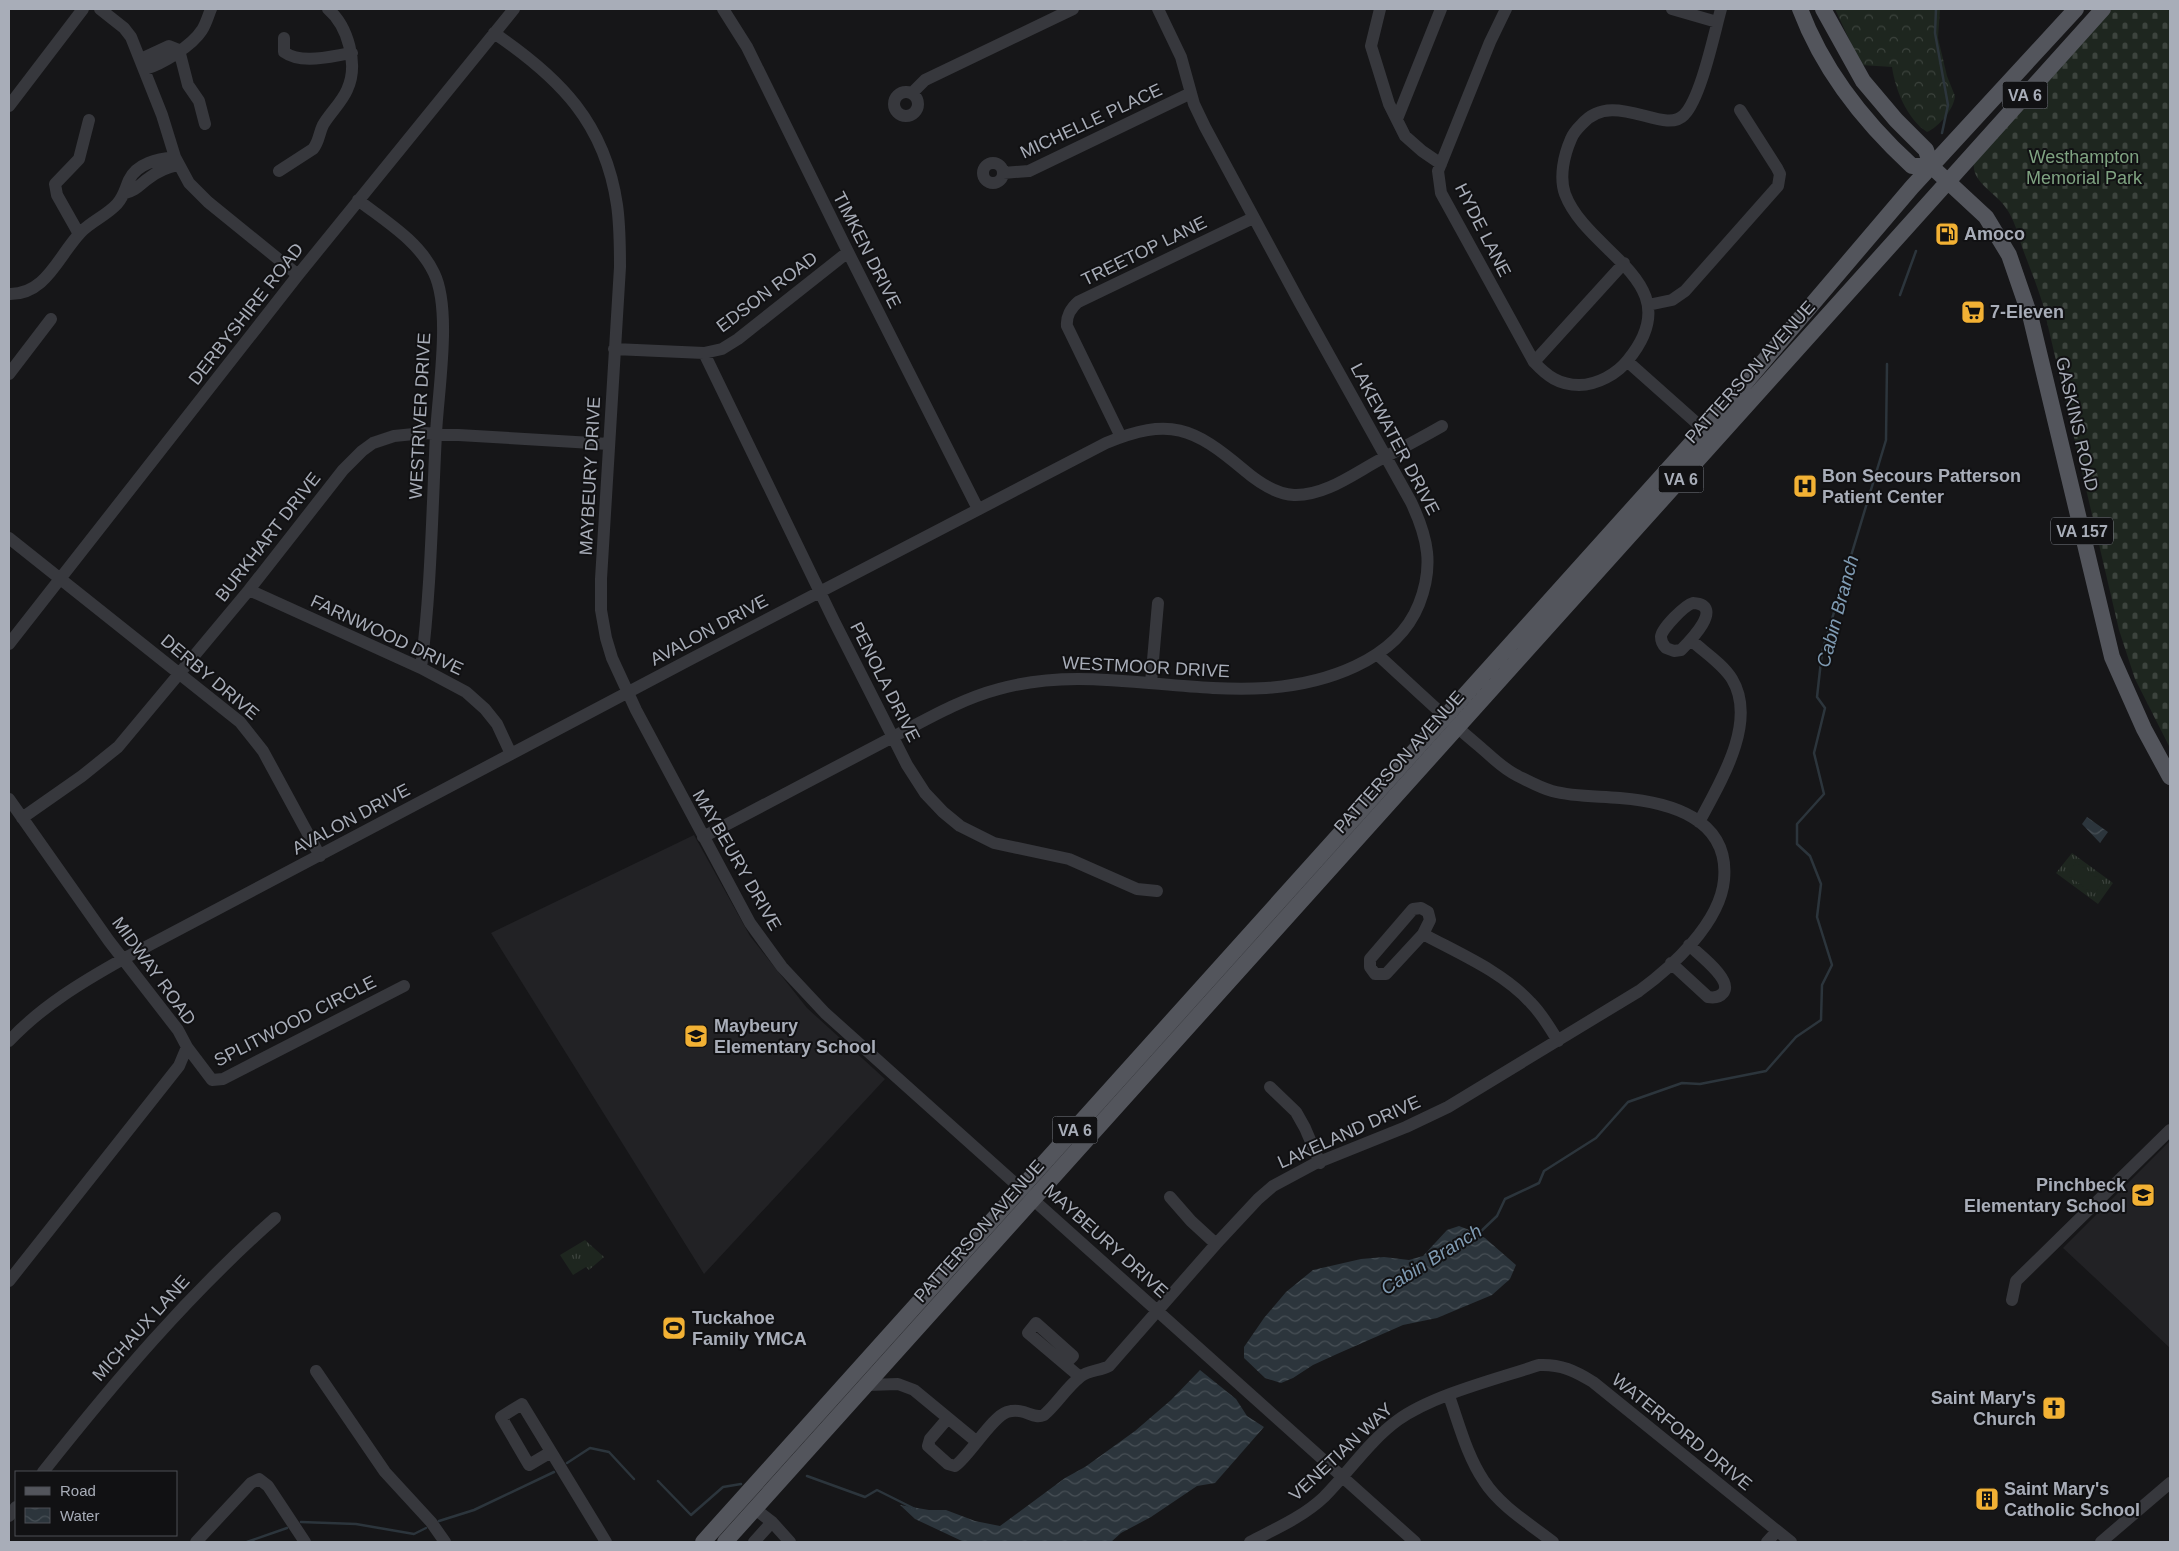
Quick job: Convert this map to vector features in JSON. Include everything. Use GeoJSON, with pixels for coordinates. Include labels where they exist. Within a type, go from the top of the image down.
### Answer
{"type":"FeatureCollection","features":[{"type":"Feature","properties":{"kind":"main road"},"geometry":{"type":"LineString","coordinates":[[1800,9],[1828,65],[1864,118],[1912,166],[1931,166],[1926,150],[1896,120],[1863,81],[1822,9]]}},
{"type":"Feature","properties":{"kind":"main road","name":"PATTERSON AVENUE"},"geometry":{"type":"LineString","coordinates":[[726,1542],[1034,1200],[1451,722],[1931,166],[2076,9]]}},
{"type":"Feature","properties":{"kind":"main road","name":"PATTERSON AVENUE"},"geometry":{"type":"LineString","coordinates":[[703,1542],[1022,1188],[1451,722],[1716,440],[2103,9]]}},
{"type":"Feature","properties":{"kind":"main road","name":"VA 157"},"geometry":{"type":"LineString","coordinates":[[1931,166],[1948,181]]}},
{"type":"Feature","properties":{"kind":"main road","name":"GASKINS ROAD"},"geometry":{"type":"LineString","coordinates":[[1948,181],[1986,217],[1997,233],[2015,270],[2041,356],[2112,657],[2144,730],[2170,777]]}},
{"type":"Feature","properties":{"kind":"street"},"geometry":{"type":"LineString","coordinates":[[9,106],[83,9]]}},
{"type":"Feature","properties":{"kind":"street"},"geometry":{"type":"LineString","coordinates":[[100,9],[124,28],[131,37],[143,64],[176,161],[189,183],[208,202],[298,275]]}},
{"type":"Feature","properties":{"kind":"street"},"geometry":{"type":"LineString","coordinates":[[143,64],[164,62],[196,38],[202,31],[211,9]]}},
{"type":"Feature","properties":{"kind":"street"},"geometry":{"type":"LineString","coordinates":[[279,171],[310,152],[317,144],[322,127],[347,91],[353,71],[352,53],[347,39],[328,9]]}},
{"type":"Feature","properties":{"kind":"street","name":"DERBYSHIRE ROAD"},"geometry":{"type":"LineString","coordinates":[[9,644],[298,275],[514,9]]}},
{"type":"Feature","properties":{"kind":"street","name":"TIMKEN DRIVE"},"geometry":{"type":"LineString","coordinates":[[723,9],[747,47],[978,509]]}},
{"type":"Feature","properties":{"kind":"street"},"geometry":{"type":"LineString","coordinates":[[912,94],[925,80],[1073,9]]}},
{"type":"Feature","properties":{"kind":"street","name":"LAKEWATER DRIVE"},"geometry":{"type":"LineString","coordinates":[[1158,9],[1181,57],[1198,113],[1253,218],[1411,502],[1422,526],[1428,556],[1426,586],[1414,616],[1396,641],[1378,655]]}},
{"type":"Feature","properties":{"kind":"street"},"geometry":{"type":"LineString","coordinates":[[1380,9],[1371,46],[1389,104],[1405,136],[1422,152],[1441,164]]}},
{"type":"Feature","properties":{"kind":"street"},"geometry":{"type":"LineString","coordinates":[[1397,120],[1441,9]]}},
{"type":"Feature","properties":{"kind":"street","name":"HYDE LANE"},"geometry":{"type":"LineString","coordinates":[[1506,9],[1490,42],[1438,171],[1441,193],[1534,362],[1549,377],[1558,382],[1581,385],[1593,383],[1613,373],[1627,361]]}},
{"type":"Feature","properties":{"kind":"street"},"geometry":{"type":"LineString","coordinates":[[1672,9],[1717,22]]}},
{"type":"Feature","properties":{"kind":"street"},"geometry":{"type":"LineString","coordinates":[[1716,440],[1627,361],[1634,352],[1645,329],[1648,305],[1638,281],[1624,264],[1584,226],[1575,214],[1564,192],[1563,162],[1572,136],[1590,115],[1600,110],[1616,110],[1669,120],[1683,117],[1695,102],[1721,9]]}},
{"type":"Feature","properties":{"kind":"street","name":"MAYBEURY DRIVE"},"geometry":{"type":"LineString","coordinates":[[494,33],[540,67],[569,95],[585,117],[604,155],[613,181],[619,227],[620,267],[601,610],[606,638],[612,658],[628,693],[750,923],[802,991],[851,1037],[1022,1188],[1414,1542]]}},
{"type":"Feature","properties":{"kind":"street"},"geometry":{"type":"LineString","coordinates":[[284,38],[284,52],[293,57],[313,59],[352,53]]}},
{"type":"Feature","properties":{"kind":"street"},"geometry":{"type":"LineString","coordinates":[[179,50],[188,85],[199,101],[205,124]]}},
{"type":"Feature","properties":{"kind":"street","name":"MICHELLE PLACE"},"geometry":{"type":"LineString","coordinates":[[1003,173],[1029,171],[1191,93]]}},
{"type":"Feature","properties":{"kind":"street"},"geometry":{"type":"LineString","coordinates":[[1648,305],[1672,300],[1685,291],[1778,186],[1780,174],[1740,110]]}},
{"type":"Feature","properties":{"kind":"street"},"geometry":{"type":"LineString","coordinates":[[79,234],[57,194],[55,184],[79,160],[89,120]]}},
{"type":"Feature","properties":{"kind":"street"},"geometry":{"type":"LineString","coordinates":[[9,294],[20,294],[39,285],[79,234],[92,222],[111,210],[125,193],[128,182],[133,174],[155,160],[176,161]]}},
{"type":"Feature","properties":{"kind":"street","name":"WESTRIVER DRIVE"},"geometry":{"type":"LineString","coordinates":[[358,200],[413,244],[429,264],[438,281],[443,307],[428,587],[421,668]]}},
{"type":"Feature","properties":{"kind":"street","name":"TREETOP LANE"},"geometry":{"type":"LineString","coordinates":[[1121,437],[1067,326],[1067,318],[1073,306],[1253,218]]}},
{"type":"Feature","properties":{"kind":"street","name":"EDSON ROAD"},"geometry":{"type":"LineString","coordinates":[[614,349],[704,353],[722,349],[738,339],[848,252]]}},
{"type":"Feature","properties":{"kind":"street"},"geometry":{"type":"LineString","coordinates":[[1534,362],[1624,264]]}},
{"type":"Feature","properties":{"kind":"street"},"geometry":{"type":"LineString","coordinates":[[9,374],[51,318]]}},
{"type":"Feature","properties":{"kind":"street","name":"PENOLA DRIVE"},"geometry":{"type":"LineString","coordinates":[[704,353],[820,592],[907,765],[925,793],[943,812],[966,830],[994,843],[1069,859],[1137,889],[1157,891]]}},
{"type":"Feature","properties":{"kind":"street","name":"AVALON DRIVE"},"geometry":{"type":"LineString","coordinates":[[9,1041],[40,1012],[64,994],[123,958],[978,509],[1121,437],[1150,428],[1190,433],[1219,449],[1265,486],[1294,495],[1320,491],[1442,426]]}},
{"type":"Feature","properties":{"kind":"street","name":"BURKHART DRIVE"},"geometry":{"type":"LineString","coordinates":[[22,818],[82,776],[118,747],[249,590],[337,478],[362,451],[373,443],[394,436],[436,434],[609,444]]}},
{"type":"Feature","properties":{"kind":"street","name":"DERBY DRIVE"},"geometry":{"type":"LineString","coordinates":[[9,538],[228,712],[255,739],[290,797],[320,856]]}},
{"type":"Feature","properties":{"kind":"street","name":"FARNWOOD DRIVE"},"geometry":{"type":"LineString","coordinates":[[249,590],[421,668],[466,692],[485,709],[502,733],[511,754]]}},
{"type":"Feature","properties":{"kind":"street"},"geometry":{"type":"LineString","coordinates":[[1151,683],[1158,604]]}},
{"type":"Feature","properties":{"kind":"street"},"geometry":{"type":"LineString","coordinates":[[1378,655],[1451,722],[1515,775],[1552,791],[1640,800],[1687,813],[1699,822],[1727,767],[1738,734],[1742,713],[1739,692],[1731,678],[1691,640]]}},
{"type":"Feature","properties":{"kind":"street","name":"WESTMOOR DRIVE"},"geometry":{"type":"LineString","coordinates":[[703,837],[893,737],[968,700],[1016,685],[1078,679],[1268,688],[1323,677],[1365,662],[1378,655]]}},
{"type":"Feature","properties":{"kind":"street","name":"MIDWAY ROAD"},"geometry":{"type":"LineString","coordinates":[[9,799],[123,958],[178,1030],[187,1047],[179,1066],[9,1281]]}},
{"type":"Feature","properties":{"kind":"street","name":"LAKELAND DRIVE"},"geometry":{"type":"LineString","coordinates":[[948,1418],[930,1439],[928,1446],[948,1464],[955,1466],[1003,1414],[1019,1410],[1036,1417],[1044,1415],[1080,1377],[1109,1366],[1216,1244],[1258,1199],[1273,1186],[1297,1172],[1448,1107],[1639,991],[1689,945],[1717,907],[1723,891],[1725,870],[1718,843],[1708,829],[1699,822]]}},
{"type":"Feature","properties":{"kind":"street"},"geometry":{"type":"LineString","coordinates":[[1413,908],[1421,908],[1429,916],[1429,924],[1423,934],[1386,974],[1378,975],[1372,971],[1370,959],[1413,908]]}},
{"type":"Feature","properties":{"kind":"street"},"geometry":{"type":"LineString","coordinates":[[1423,934],[1511,984],[1531,1002],[1558,1041]]}},
{"type":"Feature","properties":{"kind":"street"},"geometry":{"type":"LineString","coordinates":[[1671,963],[1708,997],[1716,998],[1723,994],[1726,986],[1724,978],[1689,945]]}},
{"type":"Feature","properties":{"kind":"street","name":"SPLITWOOD CIRCLE"},"geometry":{"type":"LineString","coordinates":[[187,1047],[212,1080],[223,1079],[404,986]]}},
{"type":"Feature","properties":{"kind":"street"},"geometry":{"type":"LineString","coordinates":[[1270,1087],[1296,1112],[1320,1163]]}},
{"type":"Feature","properties":{"kind":"street"},"geometry":{"type":"LineString","coordinates":[[2012,1300],[2016,1282],[2170,1130]]}},
{"type":"Feature","properties":{"kind":"street"},"geometry":{"type":"LineString","coordinates":[[1170,1197],[1216,1244]]}},
{"type":"Feature","properties":{"kind":"street","name":"MICHAUX LANE"},"geometry":{"type":"LineString","coordinates":[[44,1471],[116,1380],[171,1318],[246,1243],[275,1218]]}},
{"type":"Feature","properties":{"kind":"street"},"geometry":{"type":"LineString","coordinates":[[1065,1364],[1080,1377]]}},
{"type":"Feature","properties":{"kind":"street","name":"VENETIAN WAY"},"geometry":{"type":"LineString","coordinates":[[1250,1542],[1313,1506],[1380,1434],[1416,1409],[1539,1364],[1544,1364]]}},
{"type":"Feature","properties":{"kind":"street","name":"WATERFORD DRIVE"},"geometry":{"type":"LineString","coordinates":[[1544,1364],[1562,1366],[1573,1370],[1593,1382],[1791,1542]]}},
{"type":"Feature","properties":{"kind":"street"},"geometry":{"type":"LineString","coordinates":[[316,1371],[385,1472],[431,1522],[445,1542]]}},
{"type":"Feature","properties":{"kind":"street"},"geometry":{"type":"LineString","coordinates":[[867,1385],[903,1385],[914,1390],[977,1442]]}},
{"type":"Feature","properties":{"kind":"street"},"geometry":{"type":"LineString","coordinates":[[1449,1396],[1476,1467],[1484,1482],[1503,1502],[1553,1542]]}},
{"type":"Feature","properties":{"kind":"street"},"geometry":{"type":"LineString","coordinates":[[551,1452],[530,1465],[501,1417],[522,1404],[606,1542]]}},
{"type":"Feature","properties":{"kind":"street"},"geometry":{"type":"LineString","coordinates":[[196,1542],[251,1484],[259,1479],[268,1486],[300,1541]]}},
{"type":"Feature","properties":{"kind":"street"},"geometry":{"type":"LineString","coordinates":[[2101,1542],[2170,1483]]}},
{"type":"Feature","properties":{"kind":"street"},"geometry":{"type":"LineString","coordinates":[[755,1509],[772,1522],[790,1542]]}},
{"type":"Feature","properties":{"kind":"street"},"geometry":{"type":"LineString","coordinates":[[754,1542],[772,1522]]}},
{"type":"Feature","properties":{"kind":"street"},"geometry":{"type":"LineString","coordinates":[[1767,1542],[1777,1531]]}},
{"type":"Feature","properties":{"kind":"shaded area","name":"Maybeury Elementary School"},"geometry":{"type":"Polygon","coordinates":[[[694,835],[750,936],[807,1008],[885,1079],[704,1274],[491,933],[694,835]]]}},
{"type":"Feature","properties":{"kind":"shaded area","name":"Pinchbeck Elementary School"},"geometry":{"type":"Polygon","coordinates":[[[2170,1141],[2170,1348],[2063,1248],[2170,1141]]]}},
{"type":"Feature","properties":{"kind":"green space"},"geometry":{"type":"Polygon","coordinates":[[[1835,9],[1940,9],[1938,38],[1947,76],[1955,96],[1949,112],[1932,130],[1927,132],[1908,112],[1899,94],[1892,67],[1861,65],[1835,9]]]}},
{"type":"Feature","properties":{"kind":"green space","name":"Westhampton Memorial Park"},"geometry":{"type":"Polygon","coordinates":[[[2110,9],[2170,9],[2170,748],[2135,679],[2119,630],[2038,290],[2011,217],[2002,203],[1980,182],[1974,170],[1974,163],[2110,9]]]}},
{"type":"Feature","properties":{"kind":"green space"},"geometry":{"type":"Polygon","coordinates":[[[2072,853],[2113,883],[2098,904],[2056,873],[2072,853]]]}},
{"type":"Feature","properties":{"kind":"green space"},"geometry":{"type":"Polygon","coordinates":[[[2076,862],[2103,882],[2094,894],[2067,875],[2076,862]]]}},
{"type":"Feature","properties":{"kind":"green space"},"geometry":{"type":"Polygon","coordinates":[[[585,1240],[604,1257],[589,1270],[586,1267],[573,1275],[560,1255],[585,1240]]]}},
{"type":"Feature","properties":{"kind":"water"},"geometry":{"type":"Polygon","coordinates":[[[2087,817],[2108,832],[2100,843],[2082,824],[2087,817]]]}},
{"type":"Feature","properties":{"kind":"water"},"geometry":{"type":"Polygon","coordinates":[[[1459,1226],[1485,1238],[1516,1265],[1510,1279],[1492,1295],[1437,1318],[1403,1325],[1313,1365],[1293,1378],[1281,1383],[1265,1378],[1244,1358],[1244,1347],[1264,1318],[1286,1292],[1313,1270],[1361,1259],[1384,1257],[1409,1260],[1423,1256],[1447,1230],[1459,1226]]]}},
{"type":"Feature","properties":{"kind":"water"},"geometry":{"type":"Polygon","coordinates":[[[1200,1370],[1236,1399],[1247,1416],[1264,1427],[1215,1483],[1197,1486],[1151,1517],[1121,1533],[1111,1542],[964,1542],[915,1519],[900,1505],[929,1510],[946,1510],[975,1521],[1000,1526],[1065,1478],[1085,1467],[1135,1431],[1171,1400],[1200,1370]]]}},
{"type":"Feature","properties":{"kind":"waterway","name":"Cabin Branch"},"geometry":{"type":"LineString","coordinates":[[1936,9],[1935,33],[1948,105],[1942,133]]}},
{"type":"Feature","properties":{"kind":"waterway","name":"Cabin Branch"},"geometry":{"type":"LineString","coordinates":[[1900,295],[1916,251]]}},
{"type":"Feature","properties":{"kind":"waterway","name":"Cabin Branch"},"geometry":{"type":"LineString","coordinates":[[1476,1236],[1497,1216],[1505,1199],[1539,1183],[1544,1171],[1596,1138],[1628,1102],[1682,1083],[1700,1084],[1766,1071],[1796,1037],[1821,1020],[1822,985],[1832,965],[1817,917],[1821,884],[1810,856],[1797,844],[1797,824],[1824,794],[1814,753],[1825,708],[1817,697],[1822,652],[1886,440],[1887,364]]}},
{"type":"Feature","properties":{"kind":"waterway","name":"Cabin Branch"},"geometry":{"type":"LineString","coordinates":[[567,1463],[590,1448],[609,1452],[634,1479]]}},
{"type":"Feature","properties":{"kind":"waterway","name":"Cabin Branch"},"geometry":{"type":"LineString","coordinates":[[439,1521],[474,1510],[554,1472]]}},
{"type":"Feature","properties":{"kind":"waterway","name":"Cabin Branch"},"geometry":{"type":"LineString","coordinates":[[807,1476],[865,1497],[877,1490],[915,1509]]}},
{"type":"Feature","properties":{"kind":"waterway","name":"Cabin Branch"},"geometry":{"type":"LineString","coordinates":[[658,1481],[691,1515],[723,1487],[741,1484]]}},
{"type":"Feature","properties":{"kind":"waterway","name":"Cabin Branch"},"geometry":{"type":"LineString","coordinates":[[301,1522],[356,1524],[414,1534],[426,1528]]}},
{"type":"Feature","properties":{"kind":"waterway","name":"Cabin Branch"},"geometry":{"type":"LineString","coordinates":[[247,1542],[287,1528]]}},
{"type":"Feature","properties":{"kind":"place","name":"Amoco"},"geometry":{"type":"Point","coordinates":[1947,234]}},
{"type":"Feature","properties":{"kind":"place","name":"7-Eleven"},"geometry":{"type":"Point","coordinates":[1973,312]}},
{"type":"Feature","properties":{"kind":"place","name":"Bon Secours Patterson Patient Center"},"geometry":{"type":"Point","coordinates":[1805,486]}},
{"type":"Feature","properties":{"kind":"place","name":"Maybeury Elementary School"},"geometry":{"type":"Point","coordinates":[696,1036]}},
{"type":"Feature","properties":{"kind":"place","name":"Pinchbeck Elementary School"},"geometry":{"type":"Point","coordinates":[2143,1195]}},
{"type":"Feature","properties":{"kind":"place","name":"Tuckahoe Family YMCA"},"geometry":{"type":"Point","coordinates":[674,1328]}},
{"type":"Feature","properties":{"kind":"place","name":"Saint Mary's Church"},"geometry":{"type":"Point","coordinates":[2054,1408]}},
{"type":"Feature","properties":{"kind":"place","name":"Saint Mary's Catholic School"},"geometry":{"type":"Point","coordinates":[1987,1499]}}]}
